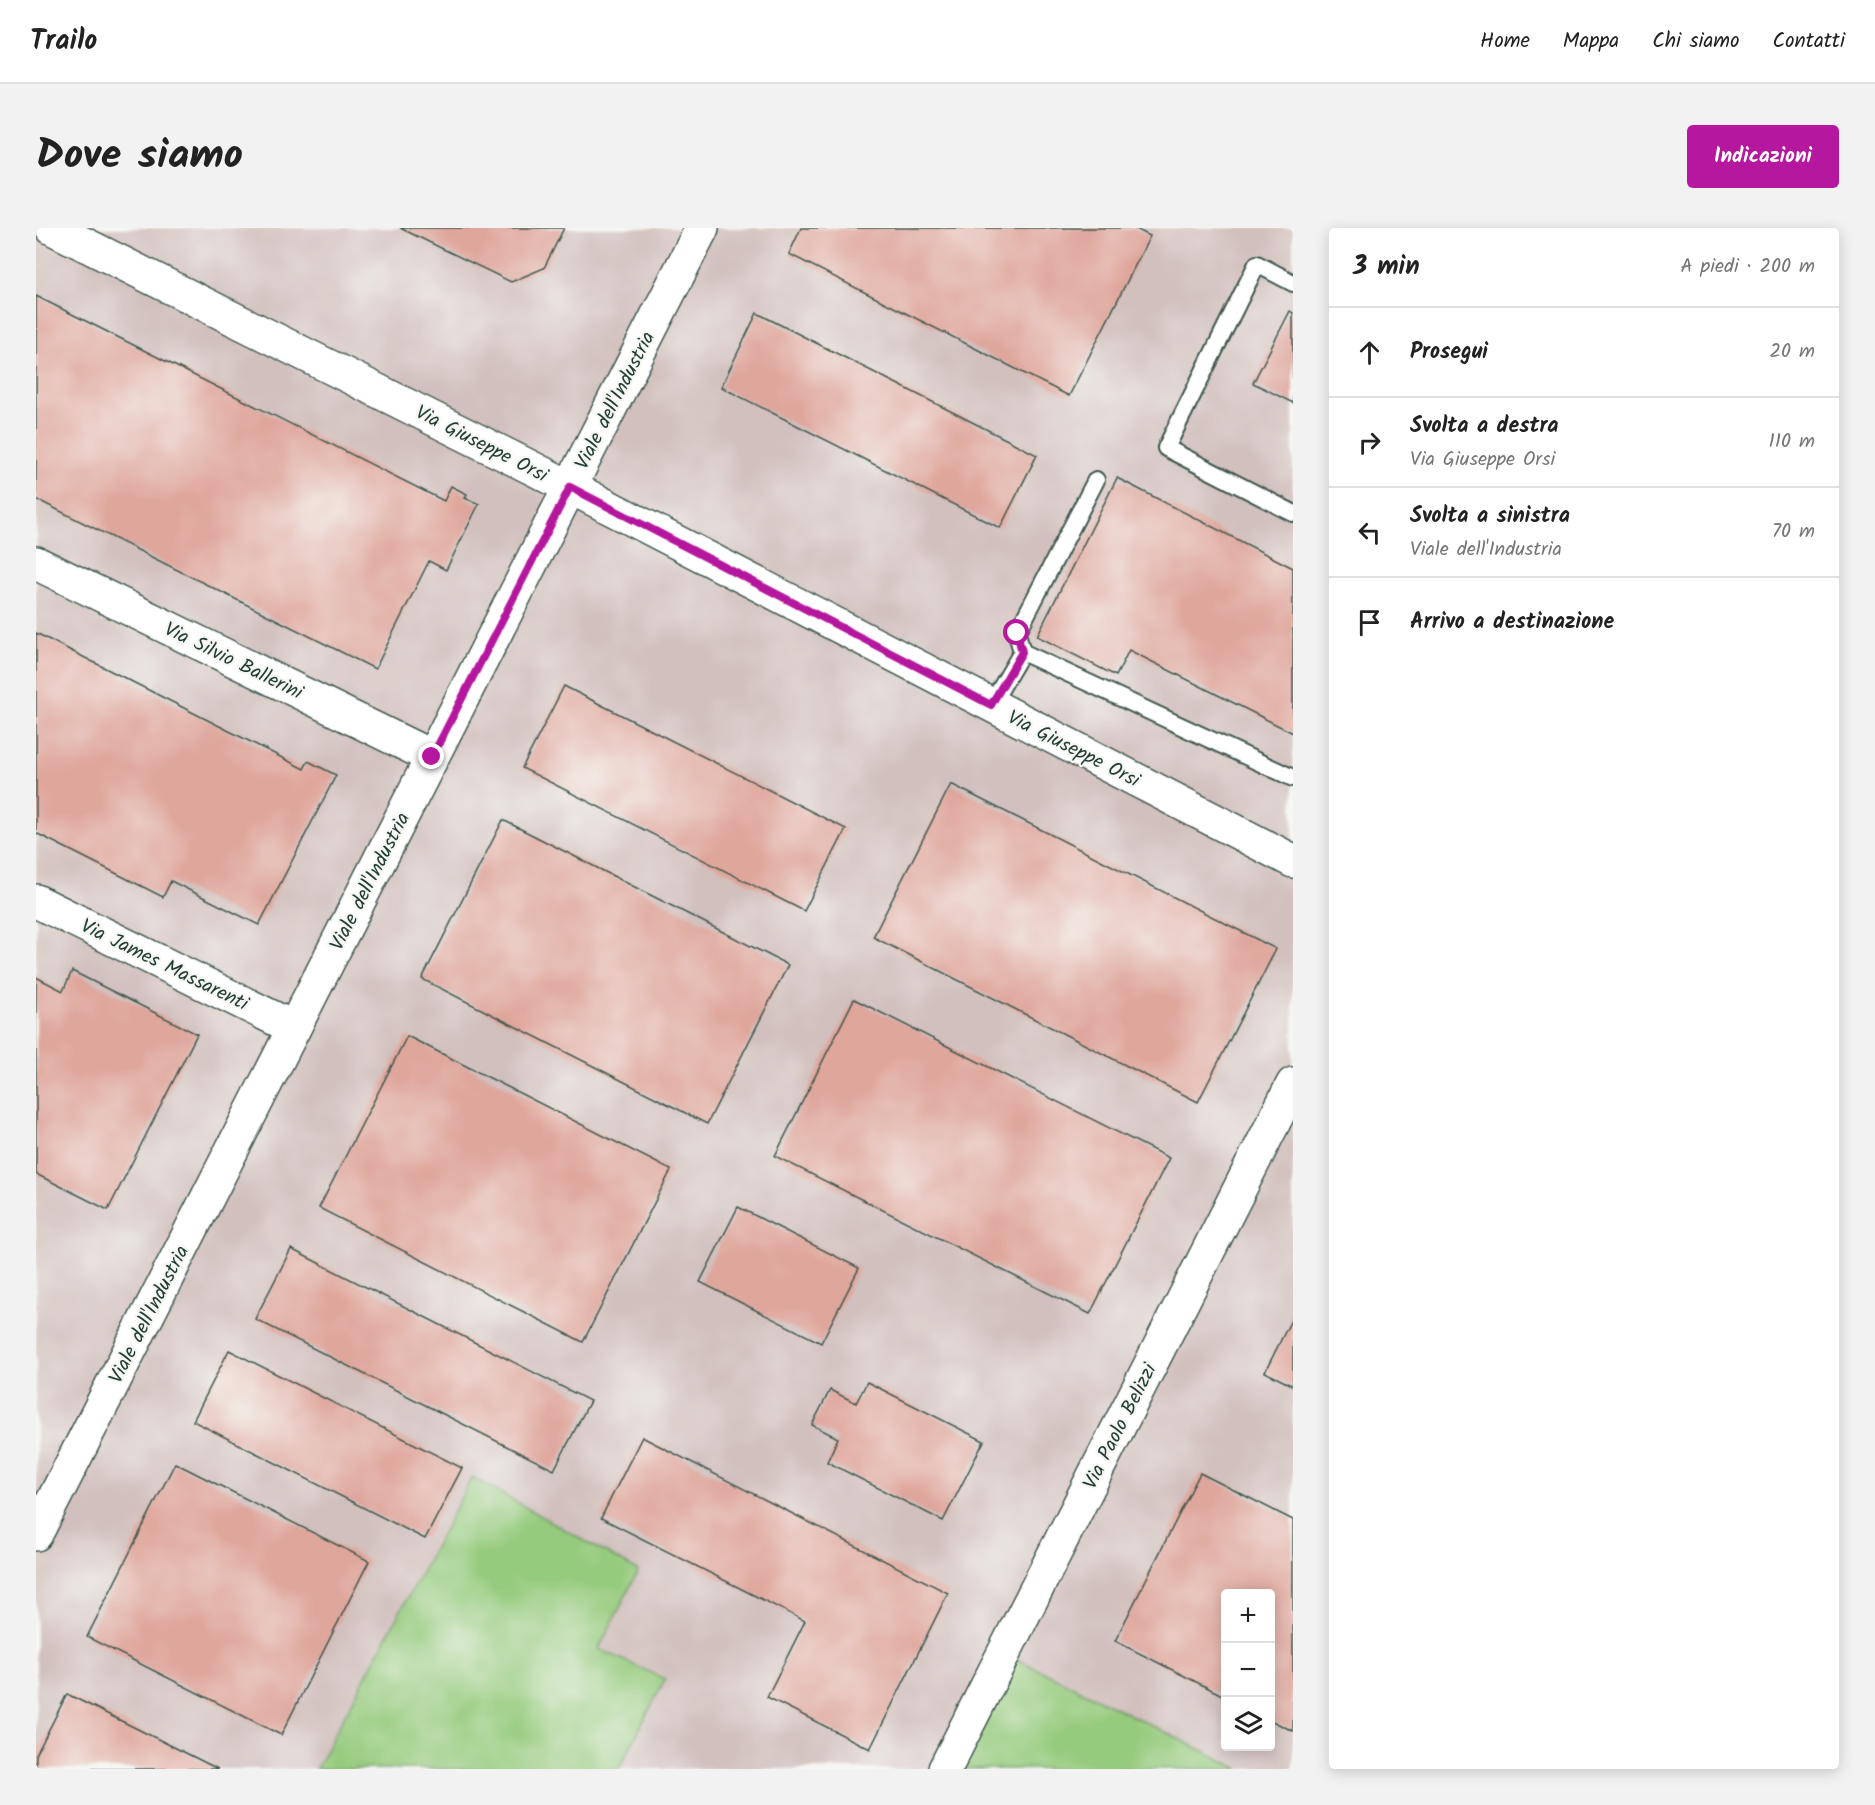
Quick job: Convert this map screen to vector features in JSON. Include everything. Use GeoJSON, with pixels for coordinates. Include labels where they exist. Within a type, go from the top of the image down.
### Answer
{"type":"FeatureCollection","features":[{"type":"Feature","properties":{"kind":"street","name":"Via Giuseppe Orsi"},"geometry":{"type":"LineString","coordinates":[[52,228],[570,487],[1293,861]]}},
{"type":"Feature","properties":{"kind":"street","name":"Viale dell'Industria"},"geometry":{"type":"LineString","coordinates":[[36,1534],[702,228]]}},
{"type":"Feature","properties":{"kind":"street","name":"Via Silvio Ballerini"},"geometry":{"type":"LineString","coordinates":[[36,563],[432,757]]}},
{"type":"Feature","properties":{"kind":"street","name":"Via James Massarenti"},"geometry":{"type":"LineString","coordinates":[[36,901],[294,1028]]}},
{"type":"Feature","properties":{"kind":"street","name":"Via Paolo Belizzi"},"geometry":{"type":"LineString","coordinates":[[945,1769],[1293,1084]]}},
{"type":"Feature","properties":{"kind":"lane"},"geometry":{"type":"LineString","coordinates":[[1293,283],[1257,264],[1166,448],[1293,513]]}},
{"type":"Feature","properties":{"kind":"lane"},"geometry":{"type":"LineString","coordinates":[[991,705],[1022,652],[1017,633],[1096,480]]}},
{"type":"Feature","properties":{"kind":"lane"},"geometry":{"type":"LineString","coordinates":[[1022,652],[1293,778]]}},
{"type":"Feature","properties":{"kind":"shaded area"},"geometry":{"type":"Polygon","coordinates":[[[36,228],[1293,228],[1293,1769],[36,1769],[36,228]]]}},
{"type":"Feature","properties":{"kind":"green space"},"geometry":{"type":"Polygon","coordinates":[[[472,1477],[638,1571],[599,1649],[665,1679],[619,1769],[316,1769],[472,1477]]]}},
{"type":"Feature","properties":{"kind":"green space"},"geometry":{"type":"Polygon","coordinates":[[[1005,1653],[1240,1769],[945,1769],[1005,1653]]]}},
{"type":"Feature","properties":{"kind":"building"},"geometry":{"type":"Polygon","coordinates":[[[400,228],[564,228],[544,268],[511,282],[400,228]]]}},
{"type":"Feature","properties":{"kind":"building"},"geometry":{"type":"Polygon","coordinates":[[[801,228],[1134,228],[1150,236],[1069,396],[789,254],[801,228]]]}},
{"type":"Feature","properties":{"kind":"building"},"geometry":{"type":"Polygon","coordinates":[[[36,296],[444,501],[451,486],[467,494],[465,498],[479,504],[446,570],[429,561],[375,669],[36,499],[36,296]]]}},
{"type":"Feature","properties":{"kind":"building"},"geometry":{"type":"Polygon","coordinates":[[[1290,311],[1293,313],[1293,403],[1253,383],[1290,311]]]}},
{"type":"Feature","properties":{"kind":"building"},"geometry":{"type":"Polygon","coordinates":[[[757,313],[1037,455],[1000,528],[721,387],[757,313]]]}},
{"type":"Feature","properties":{"kind":"building"},"geometry":{"type":"Polygon","coordinates":[[[1117,478],[1293,568],[1293,733],[1129,650],[1116,676],[1037,636],[1117,478]]]}},
{"type":"Feature","properties":{"kind":"building"},"geometry":{"type":"Polygon","coordinates":[[[36,633],[304,769],[308,761],[336,775],[259,925],[171,881],[163,897],[36,833],[36,633]]]}},
{"type":"Feature","properties":{"kind":"building"},"geometry":{"type":"Polygon","coordinates":[[[564,686],[846,829],[804,911],[522,768],[564,686]]]}},
{"type":"Feature","properties":{"kind":"building"},"geometry":{"type":"Polygon","coordinates":[[[951,784],[1276,949],[1198,1102],[873,937],[951,784]]]}},
{"type":"Feature","properties":{"kind":"building"},"geometry":{"type":"Polygon","coordinates":[[[503,820],[788,965],[707,1124],[422,979],[503,820]]]}},
{"type":"Feature","properties":{"kind":"building"},"geometry":{"type":"Polygon","coordinates":[[[72,971],[197,1034],[108,1210],[36,1174],[36,977],[63,991],[72,971]]]}},
{"type":"Feature","properties":{"kind":"building"},"geometry":{"type":"Polygon","coordinates":[[[854,999],[1169,1158],[1090,1314],[775,1156],[854,999]]]}},
{"type":"Feature","properties":{"kind":"building"},"geometry":{"type":"Polygon","coordinates":[[[407,1036],[671,1170],[583,1342],[319,1208],[407,1036]]]}},
{"type":"Feature","properties":{"kind":"building"},"geometry":{"type":"Polygon","coordinates":[[[738,1207],[859,1268],[821,1343],[700,1282],[738,1207]]]}},
{"type":"Feature","properties":{"kind":"building"},"geometry":{"type":"Polygon","coordinates":[[[291,1249],[590,1401],[554,1470],[255,1319],[291,1249]]]}},
{"type":"Feature","properties":{"kind":"building"},"geometry":{"type":"Polygon","coordinates":[[[1293,1316],[1293,1386],[1265,1372],[1293,1316]]]}},
{"type":"Feature","properties":{"kind":"building"},"geometry":{"type":"Polygon","coordinates":[[[229,1350],[462,1468],[425,1539],[193,1421],[229,1350]]]}},
{"type":"Feature","properties":{"kind":"building"},"geometry":{"type":"Polygon","coordinates":[[[867,1382],[984,1441],[943,1521],[827,1462],[838,1438],[812,1425],[830,1390],[856,1403],[867,1382]]]}},
{"type":"Feature","properties":{"kind":"building"},"geometry":{"type":"Polygon","coordinates":[[[642,1437],[948,1593],[870,1749],[767,1697],[805,1621],[601,1518],[642,1437]]]}},
{"type":"Feature","properties":{"kind":"building"},"geometry":{"type":"Polygon","coordinates":[[[175,1463],[369,1561],[281,1735],[87,1637],[175,1463]]]}},
{"type":"Feature","properties":{"kind":"building"},"geometry":{"type":"Polygon","coordinates":[[[1200,1473],[1293,1520],[1293,1731],[1275,1722],[1275,1589],[1221,1589],[1221,1694],[1115,1641],[1200,1473]]]}},
{"type":"Feature","properties":{"kind":"building"},"geometry":{"type":"Polygon","coordinates":[[[67,1694],[218,1769],[36,1769],[36,1755],[67,1694]]]}},
{"type":"Feature","properties":{"kind":"route"},"geometry":{"type":"LineString","coordinates":[[432,757],[570,487],[991,705],[1022,652],[1017,633]]}}]}
